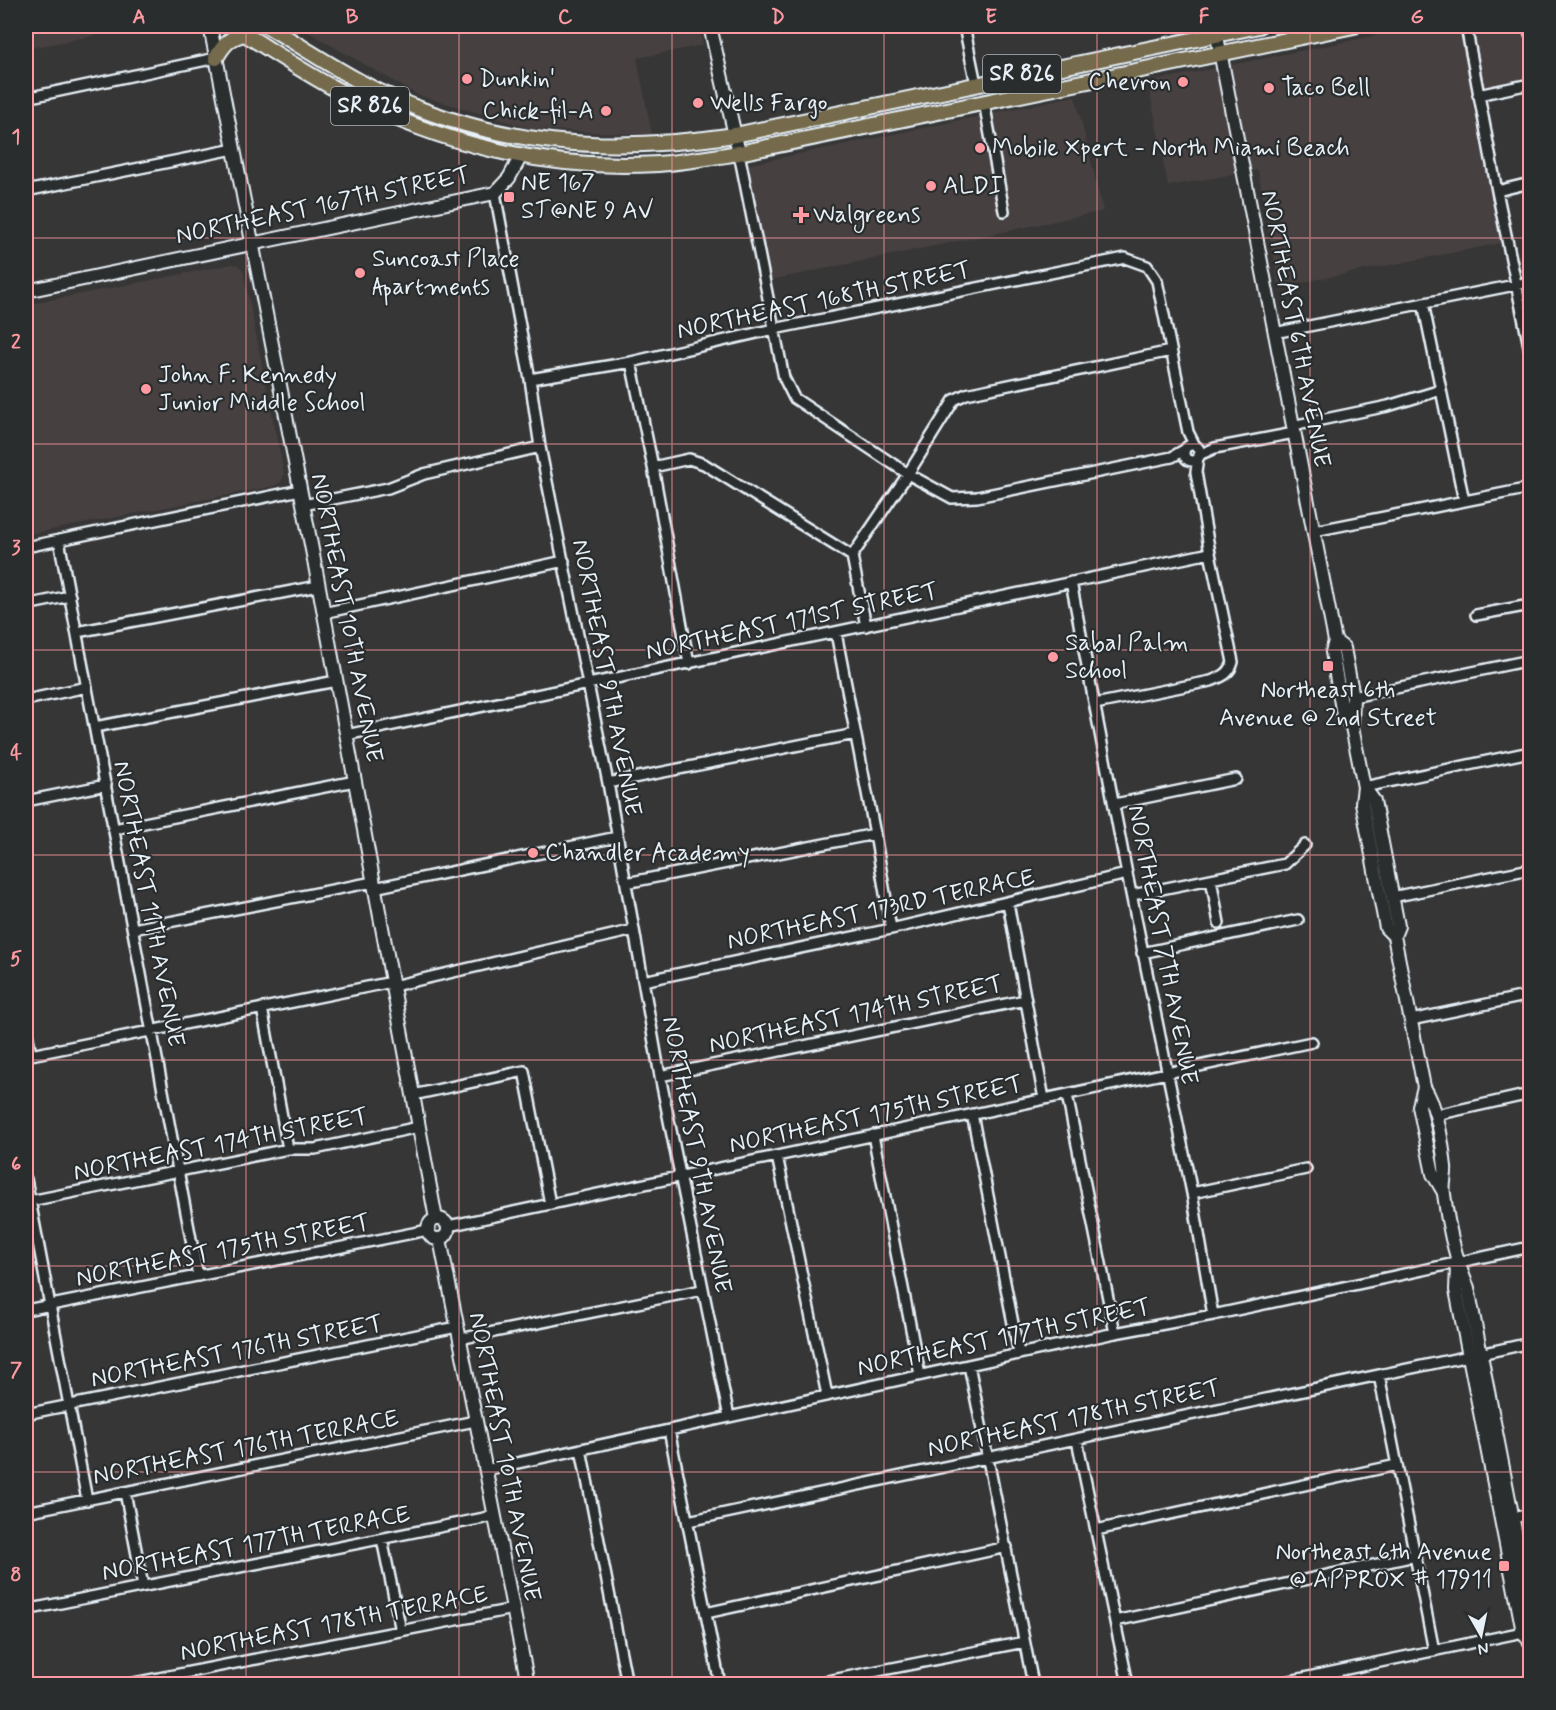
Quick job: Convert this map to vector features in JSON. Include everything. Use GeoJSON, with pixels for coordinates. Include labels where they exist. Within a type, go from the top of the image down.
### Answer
{"type":"FeatureCollection","features":[{"type":"Feature","properties":{"kind":"main road","name":"SR 826"},"geometry":{"type":"LineString","coordinates":[[232,26],[340,92],[438,135],[521,156],[563,162],[628,165],[688,161],[739,153],[1354,26]]}},
{"type":"Feature","properties":{"kind":"main road","name":"SR 826"},"geometry":{"type":"LineString","coordinates":[[267,26],[347,74],[382,93],[418,108],[477,127],[546,141],[623,146],[735,135],[1216,30],[1259,26]]}},
{"type":"Feature","properties":{"kind":"main road"},"geometry":{"type":"LineString","coordinates":[[216,58],[231,38],[245,34]]}},
{"type":"Feature","properties":{"kind":"main road"},"geometry":{"type":"LineString","coordinates":[[984,102],[993,89],[1017,75]]}},
{"type":"Feature","properties":{"kind":"main road"},"geometry":{"type":"LineString","coordinates":[[963,106],[972,96],[976,84]]}},
{"type":"Feature","properties":{"kind":"main road"},"geometry":{"type":"LineString","coordinates":[[521,156],[531,147],[546,141]]}},
{"type":"Feature","properties":{"kind":"street","name":"NORTHEAST 10TH AVENUE"},"geometry":{"type":"LineString","coordinates":[[210,26],[300,490],[436,1219]]}},
{"type":"Feature","properties":{"kind":"street"},"geometry":{"type":"LineString","coordinates":[[710,26],[739,153],[784,378],[794,398],[908,474],[952,498],[976,497],[1215,448],[1388,406],[1441,390]]}},
{"type":"Feature","properties":{"kind":"street"},"geometry":{"type":"LineString","coordinates":[[964,26],[976,84]]}},
{"type":"Feature","properties":{"kind":"street"},"geometry":{"type":"LineString","coordinates":[[1466,26],[1530,351]]}},
{"type":"Feature","properties":{"kind":"street"},"geometry":{"type":"LineString","coordinates":[[1529,26],[1530,34]]}},
{"type":"Feature","properties":{"kind":"street","name":"NORTHEAST 6TH AVENUE"},"geometry":{"type":"LineString","coordinates":[[1216,30],[1335,641],[1332,652],[1343,715],[1352,727]]}},
{"type":"Feature","properties":{"kind":"street"},"geometry":{"type":"LineString","coordinates":[[26,98],[216,58]]}},
{"type":"Feature","properties":{"kind":"street"},"geometry":{"type":"LineString","coordinates":[[1478,95],[1530,84]]}},
{"type":"Feature","properties":{"kind":"street"},"geometry":{"type":"LineString","coordinates":[[984,102],[1004,211]]}},
{"type":"Feature","properties":{"kind":"street"},"geometry":{"type":"LineString","coordinates":[[26,191],[234,149]]}},
{"type":"Feature","properties":{"kind":"street","name":"NORTHEAST 167TH STREET"},"geometry":{"type":"LineString","coordinates":[[26,291],[495,194],[509,178],[521,156]]}},
{"type":"Feature","properties":{"kind":"street"},"geometry":{"type":"LineString","coordinates":[[1497,191],[1530,183]]}},
{"type":"Feature","properties":{"kind":"street","name":"NORTHEAST 9TH AVENUE"},"geometry":{"type":"LineString","coordinates":[[495,194],[530,379],[540,447],[608,783],[660,1076],[729,1417]]}},
{"type":"Feature","properties":{"kind":"street","name":"NORTHEAST 168TH STREET"},"geometry":{"type":"LineString","coordinates":[[530,379],[631,362],[774,329],[1125,258],[1147,266],[1157,281],[1171,351]]}},
{"type":"Feature","properties":{"kind":"street"},"geometry":{"type":"LineString","coordinates":[[1274,333],[1530,282]]}},
{"type":"Feature","properties":{"kind":"street"},"geometry":{"type":"LineString","coordinates":[[1423,303],[1464,501]]}},
{"type":"Feature","properties":{"kind":"street"},"geometry":{"type":"LineString","coordinates":[[866,626],[852,556],[908,474],[954,400],[966,394],[1171,351],[1233,662],[1229,672],[1211,681],[1095,704]]}},
{"type":"Feature","properties":{"kind":"street"},"geometry":{"type":"LineString","coordinates":[[631,362],[653,467],[689,664]]}},
{"type":"Feature","properties":{"kind":"street"},"geometry":{"type":"LineString","coordinates":[[303,506],[388,488],[424,474],[540,447]]}},
{"type":"Feature","properties":{"kind":"street"},"geometry":{"type":"LineString","coordinates":[[653,467],[689,459],[704,464],[852,556]]}},
{"type":"Feature","properties":{"kind":"street"},"geometry":{"type":"LineString","coordinates":[[1314,531],[1530,488]]}},
{"type":"Feature","properties":{"kind":"street"},"geometry":{"type":"LineString","coordinates":[[26,547],[300,490]]}},
{"type":"Feature","properties":{"kind":"street","name":"NORTHEAST 11TH AVENUE"},"geometry":{"type":"LineString","coordinates":[[59,540],[198,1276]]}},
{"type":"Feature","properties":{"kind":"street","name":"NORTHEAST 171ST STREET"},"geometry":{"type":"LineString","coordinates":[[346,735],[1210,553]]}},
{"type":"Feature","properties":{"kind":"street"},"geometry":{"type":"LineString","coordinates":[[323,613],[564,561]]}},
{"type":"Feature","properties":{"kind":"street","name":"NORTHEAST 7TH AVENUE"},"geometry":{"type":"LineString","coordinates":[[1071,582],[1142,953],[1192,1193],[1213,1315]]}},
{"type":"Feature","properties":{"kind":"street"},"geometry":{"type":"LineString","coordinates":[[77,632],[318,586]]}},
{"type":"Feature","properties":{"kind":"street"},"geometry":{"type":"LineString","coordinates":[[26,605],[70,596]]}},
{"type":"Feature","properties":{"kind":"street"},"geometry":{"type":"LineString","coordinates":[[1476,615],[1530,605]]}},
{"type":"Feature","properties":{"kind":"street"},"geometry":{"type":"LineString","coordinates":[[836,633],[891,929]]}},
{"type":"Feature","properties":{"kind":"street","name":"NORTHEAST 6TH AVENUE"},"geometry":{"type":"LineString","coordinates":[[1335,641],[1344,648],[1353,697],[1352,727],[1364,787],[1362,803],[1380,900],[1386,928],[1394,936],[1425,1087],[1436,1114],[1446,1169],[1443,1191],[1457,1263],[1456,1290],[1475,1355],[1513,1518],[1530,1607]]}},
{"type":"Feature","properties":{"kind":"street"},"geometry":{"type":"LineString","coordinates":[[1353,697],[1530,660]]}},
{"type":"Feature","properties":{"kind":"street"},"geometry":{"type":"LineString","coordinates":[[95,727],[336,681]]}},
{"type":"Feature","properties":{"kind":"street"},"geometry":{"type":"LineString","coordinates":[[26,700],[87,687]]}},
{"type":"Feature","properties":{"kind":"street"},"geometry":{"type":"LineString","coordinates":[[608,783],[855,734]]}},
{"type":"Feature","properties":{"kind":"street"},"geometry":{"type":"LineString","coordinates":[[1364,787],[1530,752]]}},
{"type":"Feature","properties":{"kind":"street"},"geometry":{"type":"LineString","coordinates":[[1115,804],[1236,779]]}},
{"type":"Feature","properties":{"kind":"street"},"geometry":{"type":"LineString","coordinates":[[114,829],[355,781]]}},
{"type":"Feature","properties":{"kind":"street"},"geometry":{"type":"LineString","coordinates":[[26,801],[106,784]]}},
{"type":"Feature","properties":{"kind":"street","name":"NORTHEAST 6TH AVENUE"},"geometry":{"type":"LineString","coordinates":[[1364,787],[1374,801],[1398,927],[1394,936]]}},
{"type":"Feature","properties":{"kind":"street"},"geometry":{"type":"LineString","coordinates":[[626,883],[875,834]]}},
{"type":"Feature","properties":{"kind":"street"},"geometry":{"type":"LineString","coordinates":[[133,929],[618,837]]}},
{"type":"Feature","properties":{"kind":"street"},"geometry":{"type":"LineString","coordinates":[[1132,895],[1285,864],[1305,846]]}},
{"type":"Feature","properties":{"kind":"street"},"geometry":{"type":"LineString","coordinates":[[1392,897],[1530,869]]}},
{"type":"Feature","properties":{"kind":"street","name":"NORTHEAST 173RD TERRACE"},"geometry":{"type":"LineString","coordinates":[[643,981],[891,929],[1127,874]]}},
{"type":"Feature","properties":{"kind":"street"},"geometry":{"type":"LineString","coordinates":[[1211,879],[1219,922]]}},
{"type":"Feature","properties":{"kind":"street"},"geometry":{"type":"LineString","coordinates":[[1008,903],[1044,1099]]}},
{"type":"Feature","properties":{"kind":"street"},"geometry":{"type":"LineString","coordinates":[[1142,953],[1298,920]]}},
{"type":"Feature","properties":{"kind":"street"},"geometry":{"type":"LineString","coordinates":[[26,1026],[28,1056],[392,984],[634,930]]}},
{"type":"Feature","properties":{"kind":"street"},"geometry":{"type":"LineString","coordinates":[[1411,1020],[1530,995]]}},
{"type":"Feature","properties":{"kind":"street","name":"NORTHEAST 174TH STREET"},"geometry":{"type":"LineString","coordinates":[[660,1076],[1025,1000]]}},
{"type":"Feature","properties":{"kind":"street"},"geometry":{"type":"LineString","coordinates":[[262,1008],[288,1149]]}},
{"type":"Feature","properties":{"kind":"street","name":"NORTHEAST 175TH STREET"},"geometry":{"type":"LineString","coordinates":[[447,1226],[1312,1042]]}},
{"type":"Feature","properties":{"kind":"street"},"geometry":{"type":"LineString","coordinates":[[413,1095],[524,1071],[550,1204]]}},
{"type":"Feature","properties":{"kind":"street","name":"NORTHEAST 6TH AVENUE"},"geometry":{"type":"LineString","coordinates":[[1425,1087],[1419,1106],[1433,1174],[1443,1191]]}},
{"type":"Feature","properties":{"kind":"street"},"geometry":{"type":"LineString","coordinates":[[1436,1114],[1530,1094]]}},
{"type":"Feature","properties":{"kind":"street"},"geometry":{"type":"LineString","coordinates":[[1067,1095],[1115,1333]]}},
{"type":"Feature","properties":{"kind":"street"},"geometry":{"type":"LineString","coordinates":[[972,1114],[1019,1354]]}},
{"type":"Feature","properties":{"kind":"street","name":"NORTHEAST 174TH STREET"},"geometry":{"type":"LineString","coordinates":[[30,1201],[288,1149],[315,1149],[419,1127]]}},
{"type":"Feature","properties":{"kind":"street"},"geometry":{"type":"LineString","coordinates":[[873,1135],[920,1375]]}},
{"type":"Feature","properties":{"kind":"street"},"geometry":{"type":"LineString","coordinates":[[777,1156],[827,1395]]}},
{"type":"Feature","properties":{"kind":"street"},"geometry":{"type":"LineString","coordinates":[[1192,1193],[1306,1169]]}},
{"type":"Feature","properties":{"kind":"street"},"geometry":{"type":"LineString","coordinates":[[26,1179],[87,1500]]}},
{"type":"Feature","properties":{"kind":"street"},"geometry":{"type":"LineString","coordinates":[[436,1219],[442,1220],[447,1226],[447,1233],[440,1239],[433,1237],[428,1230],[430,1222],[436,1219]]}},
{"type":"Feature","properties":{"kind":"street","name":"NORTHEAST 175TH STREET"},"geometry":{"type":"LineString","coordinates":[[26,1310],[428,1230]]}},
{"type":"Feature","properties":{"kind":"street","name":"NORTHEAST 10TH AVENUE"},"geometry":{"type":"LineString","coordinates":[[440,1239],[528,1684]]}},
{"type":"Feature","properties":{"kind":"street","name":"NORTHEAST 177TH STREET"},"geometry":{"type":"LineString","coordinates":[[485,1470],[1115,1333],[1213,1315],[1530,1247]]}},
{"type":"Feature","properties":{"kind":"street","name":"NORTHEAST 176TH STREET"},"geometry":{"type":"LineString","coordinates":[[26,1414],[702,1290]]}},
{"type":"Feature","properties":{"kind":"street","name":"NORTHEAST 178TH STREET"},"geometry":{"type":"LineString","coordinates":[[688,1521],[1530,1343]]}},
{"type":"Feature","properties":{"kind":"street","name":"NORTHEAST 6TH AVENUE"},"geometry":{"type":"LineString","coordinates":[[1475,1355],[1527,1637]]}},
{"type":"Feature","properties":{"kind":"street"},"geometry":{"type":"LineString","coordinates":[[969,1365],[1033,1684]]}},
{"type":"Feature","properties":{"kind":"street"},"geometry":{"type":"LineString","coordinates":[[1379,1375],[1434,1651]]}},
{"type":"Feature","properties":{"kind":"street","name":"NORTHEAST 176TH TERRACE"},"geometry":{"type":"LineString","coordinates":[[26,1512],[475,1421]]}},
{"type":"Feature","properties":{"kind":"street"},"geometry":{"type":"LineString","coordinates":[[669,1430],[720,1684]]}},
{"type":"Feature","properties":{"kind":"street"},"geometry":{"type":"LineString","coordinates":[[1077,1440],[1128,1684]]}},
{"type":"Feature","properties":{"kind":"street"},"geometry":{"type":"LineString","coordinates":[[581,1449],[627,1684]]}},
{"type":"Feature","properties":{"kind":"street"},"geometry":{"type":"LineString","coordinates":[[1096,1530],[1397,1466]]}},
{"type":"Feature","properties":{"kind":"street"},"geometry":{"type":"LineString","coordinates":[[125,1492],[143,1586]]}},
{"type":"Feature","properties":{"kind":"street"},"geometry":{"type":"LineString","coordinates":[[1513,1518],[1530,1514]]}},
{"type":"Feature","properties":{"kind":"street","name":"NORTHEAST 177TH TERRACE"},"geometry":{"type":"LineString","coordinates":[[26,1610],[494,1516]]}},
{"type":"Feature","properties":{"kind":"street"},"geometry":{"type":"LineString","coordinates":[[382,1539],[401,1631]]}},
{"type":"Feature","properties":{"kind":"street"},"geometry":{"type":"LineString","coordinates":[[706,1613],[1007,1547]]}},
{"type":"Feature","properties":{"kind":"street"},"geometry":{"type":"LineString","coordinates":[[1116,1621],[1415,1556]]}},
{"type":"Feature","properties":{"kind":"street","name":"NORTHEAST 178TH TERRACE"},"geometry":{"type":"LineString","coordinates":[[128,1684],[513,1609]]}},
{"type":"Feature","properties":{"kind":"street"},"geometry":{"type":"LineString","coordinates":[[1275,1684],[1434,1651],[1527,1637]]}},
{"type":"Feature","properties":{"kind":"street"},"geometry":{"type":"LineString","coordinates":[[812,1684],[1024,1642]]}},
{"type":"Feature","properties":{"kind":"shaded area"},"geometry":{"type":"Polygon","coordinates":[[[26,26],[106,26],[107,33],[26,49],[26,26]]]}},
{"type":"Feature","properties":{"kind":"shaded area"},"geometry":{"type":"Polygon","coordinates":[[[298,26],[699,26],[703,45],[637,58],[652,135],[532,129],[418,95],[298,26]]]}},
{"type":"Feature","properties":{"kind":"shaded area"},"geometry":{"type":"Polygon","coordinates":[[[1422,26],[1530,26],[1526,34],[1530,80],[1470,92],[1501,243],[1279,287],[1258,170],[1168,186],[1148,82],[1422,26]]]}},
{"type":"Feature","properties":{"kind":"shaded area"},"geometry":{"type":"Polygon","coordinates":[[[1075,96],[1103,211],[770,280],[747,165],[1075,96]]]}},
{"type":"Feature","properties":{"kind":"shaded area","name":"John F. Kennedy Junior Middle School"},"geometry":{"type":"Polygon","coordinates":[[[233,264],[243,270],[284,474],[281,482],[273,486],[26,535],[26,305],[233,264]]]}},
{"type":"Feature","properties":{"kind":"place","name":"Dunkin'"},"geometry":{"type":"Point","coordinates":[467,79]}},
{"type":"Feature","properties":{"kind":"place","name":"Chevron"},"geometry":{"type":"Point","coordinates":[1183,82]}},
{"type":"Feature","properties":{"kind":"place","name":"Taco Bell"},"geometry":{"type":"Point","coordinates":[1269,88]}},
{"type":"Feature","properties":{"kind":"place","name":"Wells Fargo"},"geometry":{"type":"Point","coordinates":[698,103]}},
{"type":"Feature","properties":{"kind":"place","name":"Chick-fil-A"},"geometry":{"type":"Point","coordinates":[606,111]}},
{"type":"Feature","properties":{"kind":"place","name":"Mobile Xpert - North Miami Beach"},"geometry":{"type":"Point","coordinates":[980,148]}},
{"type":"Feature","properties":{"kind":"place","name":"ALDI"},"geometry":{"type":"Point","coordinates":[931,186]}},
{"type":"Feature","properties":{"kind":"place","name":"NE 167 ST@NE 9 AV"},"geometry":{"type":"Point","coordinates":[509,197]}},
{"type":"Feature","properties":{"kind":"place","name":"Walgreens"},"geometry":{"type":"Point","coordinates":[801,215]}},
{"type":"Feature","properties":{"kind":"place","name":"Suncoast Place Apartments"},"geometry":{"type":"Point","coordinates":[360,273]}},
{"type":"Feature","properties":{"kind":"place","name":"John F. Kennedy Junior Middle School"},"geometry":{"type":"Point","coordinates":[146,389]}},
{"type":"Feature","properties":{"kind":"place","name":"Sabal Palm School"},"geometry":{"type":"Point","coordinates":[1053,657]}},
{"type":"Feature","properties":{"kind":"place","name":"Northeast 6th Avenue @ 2nd Street"},"geometry":{"type":"Point","coordinates":[1328,666]}},
{"type":"Feature","properties":{"kind":"place","name":"Chandler Academy"},"geometry":{"type":"Point","coordinates":[533,853]}},
{"type":"Feature","properties":{"kind":"place","name":"Northeast 6th Avenue @ APPROX # 17911"},"geometry":{"type":"Point","coordinates":[1504,1566]}}]}
